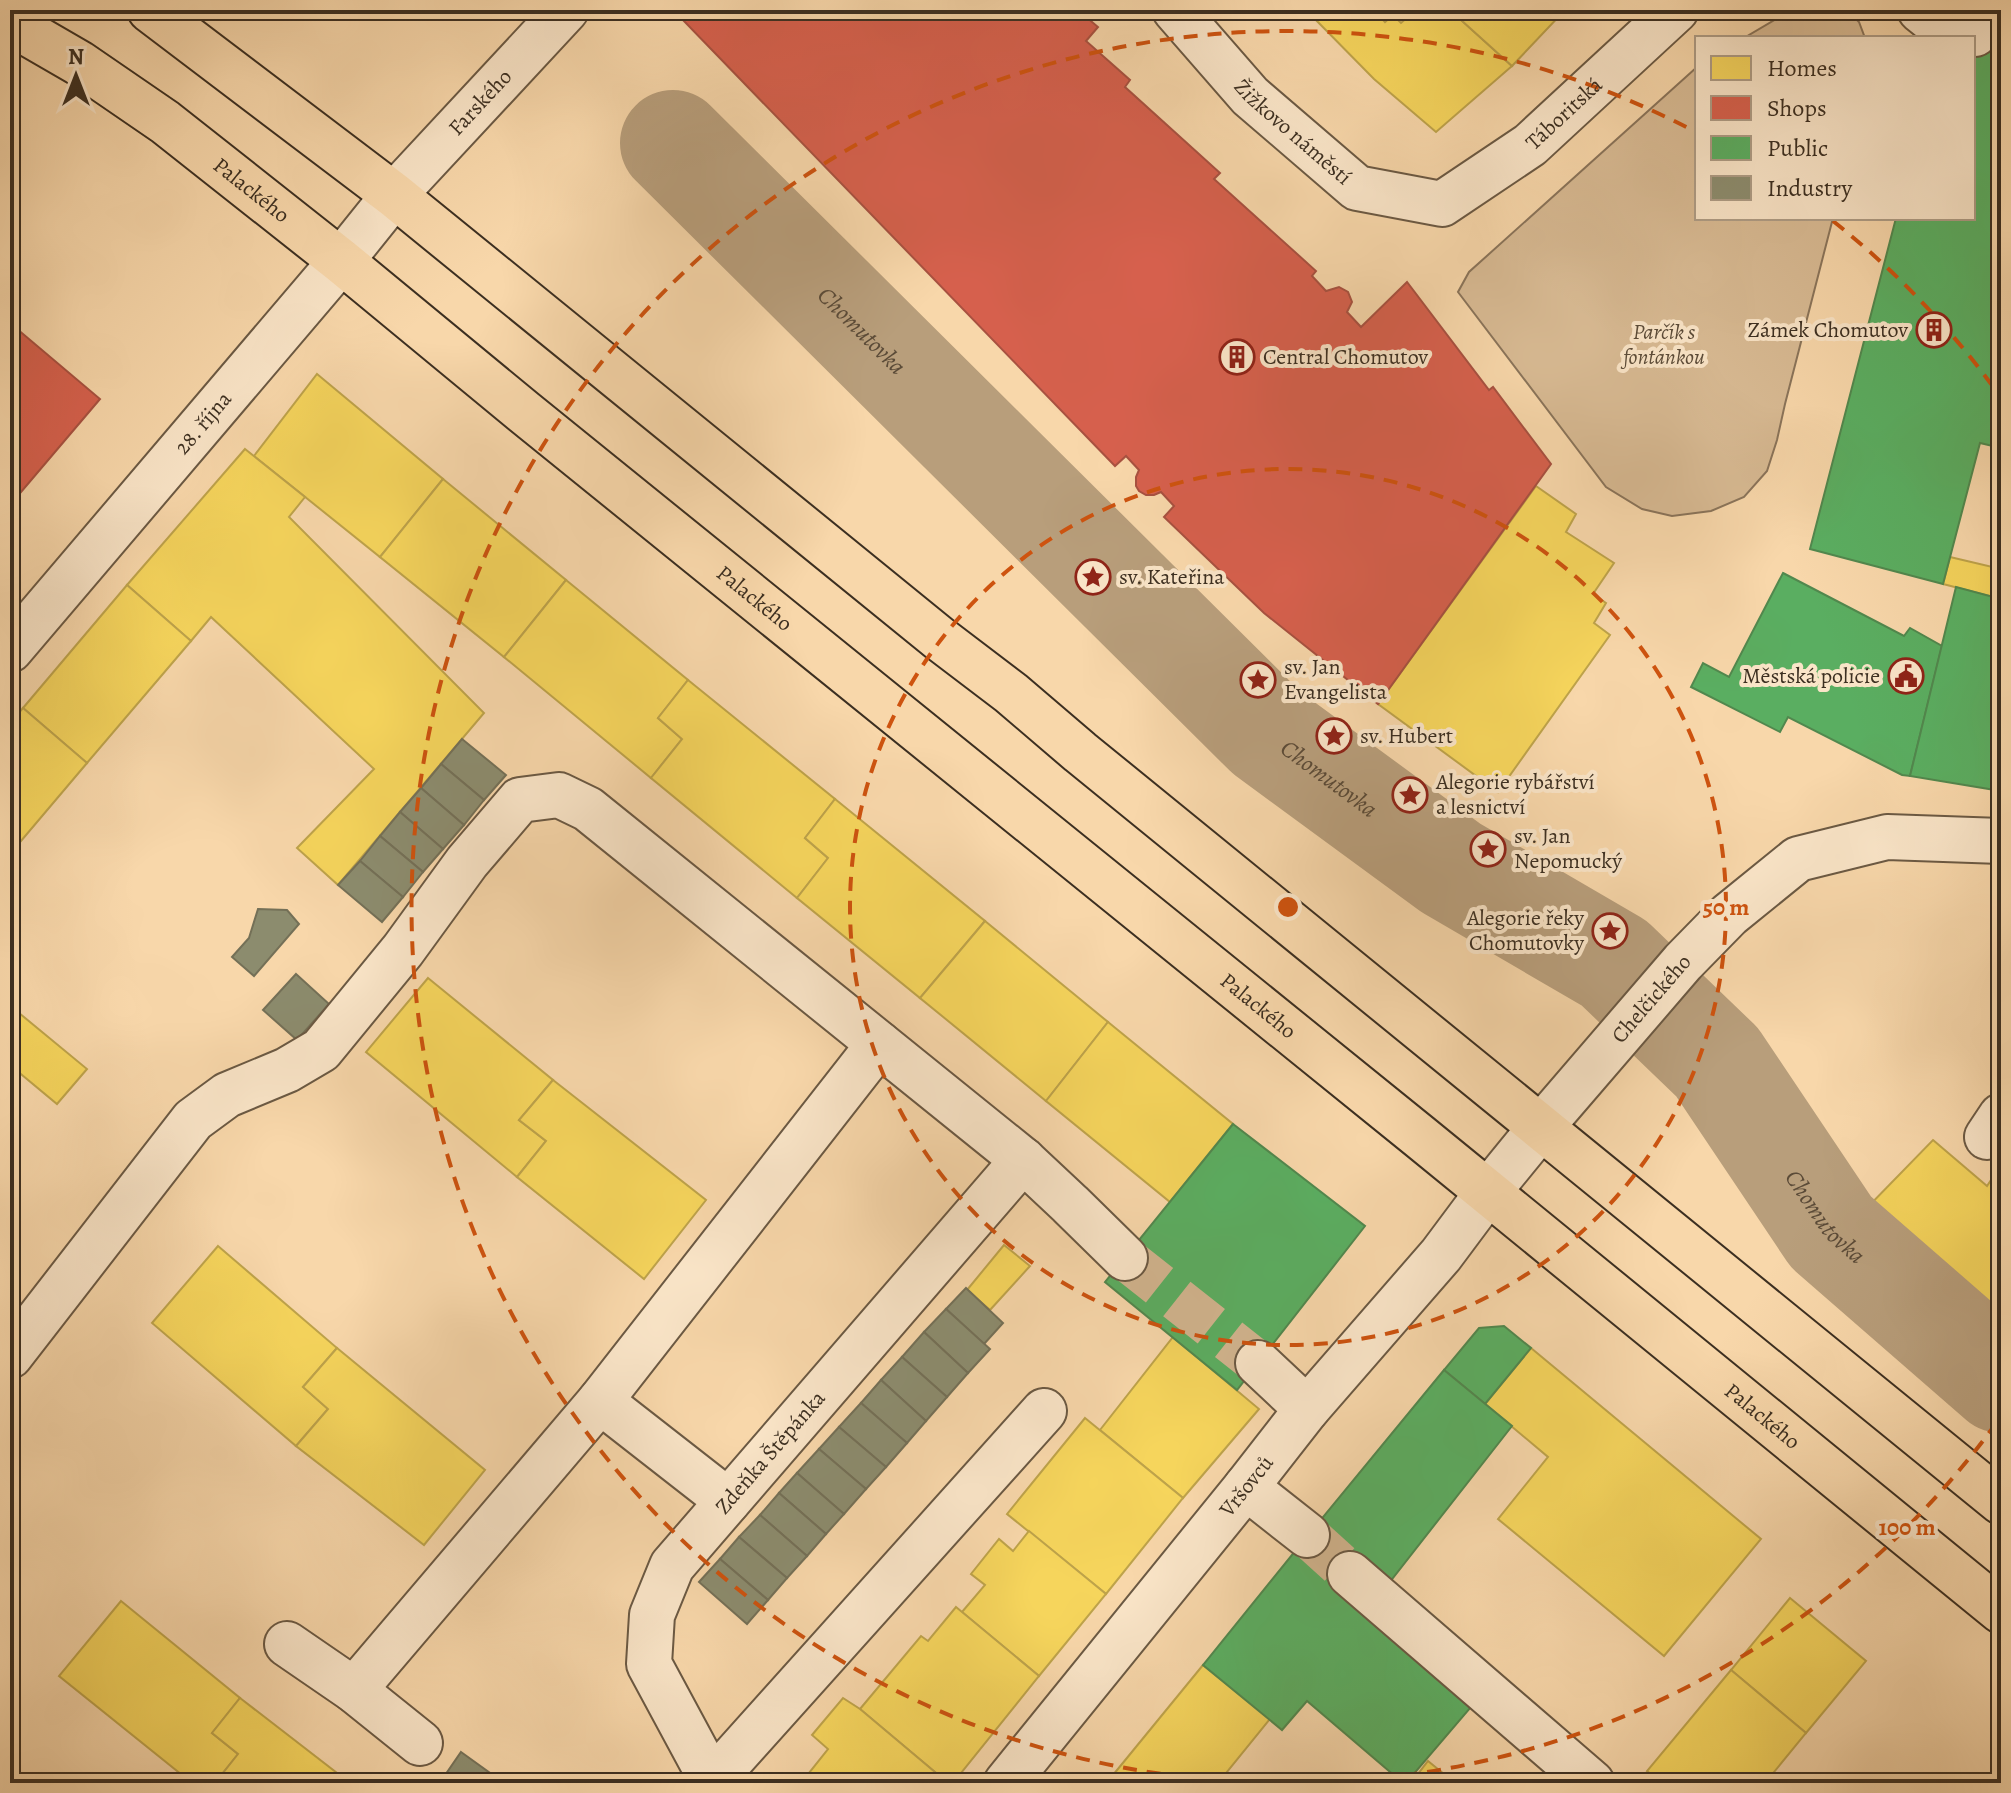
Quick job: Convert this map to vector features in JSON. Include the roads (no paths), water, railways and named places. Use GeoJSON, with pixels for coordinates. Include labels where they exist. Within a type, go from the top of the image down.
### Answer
{"type":"FeatureCollection","features":[{"type":"Feature","properties":{"kind":"main road"},"geometry":{"type":"LineString","coordinates":[[150,10],[394,195],[940,639],[1011,693],[2001,1502]]}},
{"type":"Feature","properties":{"kind":"main road","name":"Palackého"},"geometry":{"type":"LineString","coordinates":[[10,23],[79,63],[165,122],[341,261],[559,442],[1488,1192],[2001,1611]]}},
{"type":"Feature","properties":{"kind":"street","name":"Farského"},"geometry":{"type":"LineString","coordinates":[[394,195],[566,10]]}},
{"type":"Feature","properties":{"kind":"street","name":"Žižkovo náměstí"},"geometry":{"type":"LineString","coordinates":[[1175,10],[1250,96],[1357,188],[1442,204]]}},
{"type":"Feature","properties":{"kind":"street","name":"Táboritská"},"geometry":{"type":"LineString","coordinates":[[1442,204],[1530,145],[1676,10]]}},
{"type":"Feature","properties":{"kind":"street"},"geometry":{"type":"LineString","coordinates":[[1920,10],[1945,30],[1975,34]]}},
{"type":"Feature","properties":{"kind":"street","name":"28. října"},"geometry":{"type":"LineString","coordinates":[[10,650],[394,195]]}},
{"type":"Feature","properties":{"kind":"street"},"geometry":{"type":"LineString","coordinates":[[10,1356],[193,1120],[227,1095],[287,1070],[321,1050],[403,950],[467,862],[520,800],[559,795],[588,809],[1023,1160],[1125,1258]]}},
{"type":"Feature","properties":{"kind":"street","name":"Chelčického"},"geometry":{"type":"LineString","coordinates":[[1541,1127],[1683,962],[1729,915],[1798,859],[1887,837],[2001,841]]}},
{"type":"Feature","properties":{"kind":"street"},"geometry":{"type":"LineString","coordinates":[[354,1690],[600,1401],[879,1044]]}},
{"type":"Feature","properties":{"kind":"street"},"geometry":{"type":"LineString","coordinates":[[1488,1192],[1541,1127]]}},
{"type":"Feature","properties":{"kind":"street","name":"Zdeňka Štěpánka"},"geometry":{"type":"LineString","coordinates":[[711,1782],[649,1664],[652,1615],[672,1566],[1023,1160]]}},
{"type":"Feature","properties":{"kind":"street","name":"Vršovců"},"geometry":{"type":"LineString","coordinates":[[1006,1783],[1307,1409],[1441,1255],[1488,1192]]}},
{"type":"Feature","properties":{"kind":"street"},"geometry":{"type":"LineString","coordinates":[[1258,1363],[1307,1409]]}},
{"type":"Feature","properties":{"kind":"street"},"geometry":{"type":"LineString","coordinates":[[600,1401],[728,1501]]}},
{"type":"Feature","properties":{"kind":"street"},"geometry":{"type":"LineString","coordinates":[[711,1782],[1044,1411]]}},
{"type":"Feature","properties":{"kind":"street"},"geometry":{"type":"LineString","coordinates":[[1246,1487],[1307,1535]]}},
{"type":"Feature","properties":{"kind":"street"},"geometry":{"type":"LineString","coordinates":[[1350,1574],[1592,1783]]}},
{"type":"Feature","properties":{"kind":"street"},"geometry":{"type":"LineString","coordinates":[[287,1644],[354,1690],[420,1743]]}},
{"type":"Feature","properties":{"kind":"waterway","name":"Chomutovka"},"geometry":{"type":"LineString","coordinates":[[673,143],[1267,733],[1451,868],[1614,963],[1717,1062],[1831,1232],[2001,1380]]}},
{"type":"Feature","properties":{"kind":"tunnel"},"geometry":{"type":"LineString","coordinates":[[1125,1258],[1258,1363]]}},
{"type":"Feature","properties":{"kind":"tunnel"},"geometry":{"type":"LineString","coordinates":[[1307,1535],[1350,1574]]}},
{"type":"Feature","properties":{"kind":"place","name":"Zámek Chomutov"},"geometry":{"type":"Point","coordinates":[1934,330]}},
{"type":"Feature","properties":{"kind":"place","name":"Central Chomutov"},"geometry":{"type":"Point","coordinates":[1237,357]}},
{"type":"Feature","properties":{"kind":"place","name":"sv. Kateřina"},"geometry":{"type":"Point","coordinates":[1093,577]}},
{"type":"Feature","properties":{"kind":"place","name":"Městská policie"},"geometry":{"type":"Point","coordinates":[1906,676]}},
{"type":"Feature","properties":{"kind":"place","name":"sv. Jan Evangelista"},"geometry":{"type":"Point","coordinates":[1258,680]}},
{"type":"Feature","properties":{"kind":"place","name":"sv. Hubert"},"geometry":{"type":"Point","coordinates":[1334,736]}},
{"type":"Feature","properties":{"kind":"place","name":"Alegorie rybářství a lesnictví"},"geometry":{"type":"Point","coordinates":[1410,795]}},
{"type":"Feature","properties":{"kind":"place","name":"sv. Jan Nepomucký"},"geometry":{"type":"Point","coordinates":[1488,849]}},
{"type":"Feature","properties":{"kind":"place","name":"Alegorie řeky Chomutovky"},"geometry":{"type":"Point","coordinates":[1610,931]}},
{"type":"Feature","properties":{"kind":"park label","name":"Parčík s fontánkou"},"geometry":{"type":"Point","coordinates":[1664,344]}}]}
